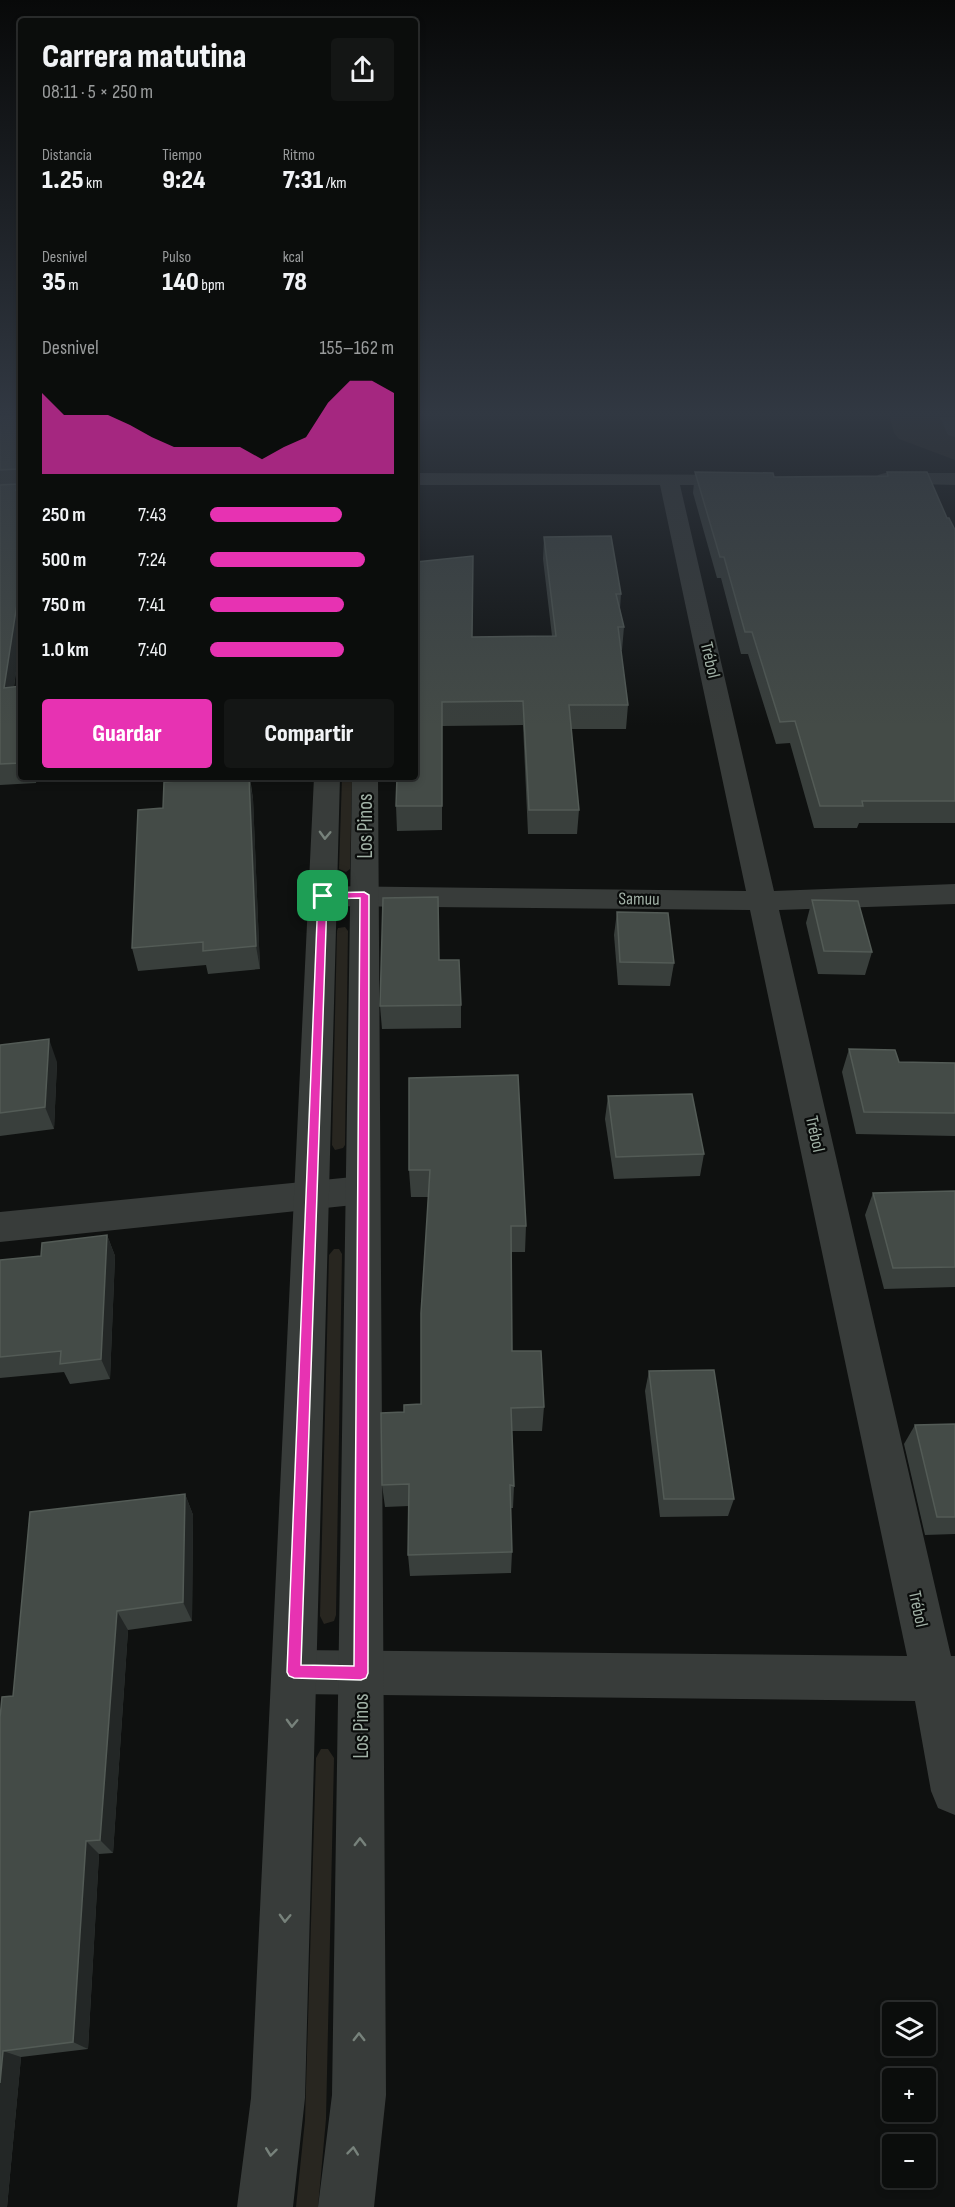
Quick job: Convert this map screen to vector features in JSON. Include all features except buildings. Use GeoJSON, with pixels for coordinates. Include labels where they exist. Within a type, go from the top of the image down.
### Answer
{"type":"FeatureCollection","features":[{"type":"Feature","properties":{"kind":"street","name":"Trébol"},"geometry":{"type":"LineString","coordinates":[[678,520],[944,1679],[955,1791]]}},
{"type":"Feature","properties":{"kind":"street"},"geometry":{"type":"LineString","coordinates":[[265,2207],[278,2098],[327,780]]}},
{"type":"Feature","properties":{"kind":"street","name":"Los Pinos"},"geometry":{"type":"LineString","coordinates":[[346,2207],[359,2095],[365,780]]}},
{"type":"Feature","properties":{"kind":"street","name":"Samuu"},"geometry":{"type":"LineString","coordinates":[[323,896],[764,901],[955,894]]}},
{"type":"Feature","properties":{"kind":"street"},"geometry":{"type":"LineString","coordinates":[[0,1227],[363,1191]]}},
{"type":"Feature","properties":{"kind":"street"},"geometry":{"type":"LineString","coordinates":[[294,1672],[944,1679]]}},
{"type":"Feature","properties":{"kind":"shaded area"},"geometry":{"type":"Polygon","coordinates":[[[342,780],[352,780],[350,869],[346,872],[339,869],[342,780]]]}},
{"type":"Feature","properties":{"kind":"shaded area"},"geometry":{"type":"Polygon","coordinates":[[[345,927],[348,931],[345,1145],[335,1150],[332,1145],[337,931],[338,928],[345,927]]]}},
{"type":"Feature","properties":{"kind":"shaded area"},"geometry":{"type":"Polygon","coordinates":[[[334,1249],[339,1249],[342,1254],[336,1615],[334,1621],[324,1624],[320,1616],[329,1255],[334,1249]]]}},
{"type":"Feature","properties":{"kind":"shaded area"},"geometry":{"type":"Polygon","coordinates":[[[321,1749],[328,1749],[334,1758],[326,2119],[318,2207],[296,2207],[305,2120],[316,1758],[321,1749]]]}},
{"type":"Feature","properties":{"kind":"route"},"geometry":{"type":"LineString","coordinates":[[364,895],[361,1673],[294,1672],[323,896],[364,895]]}}]}
